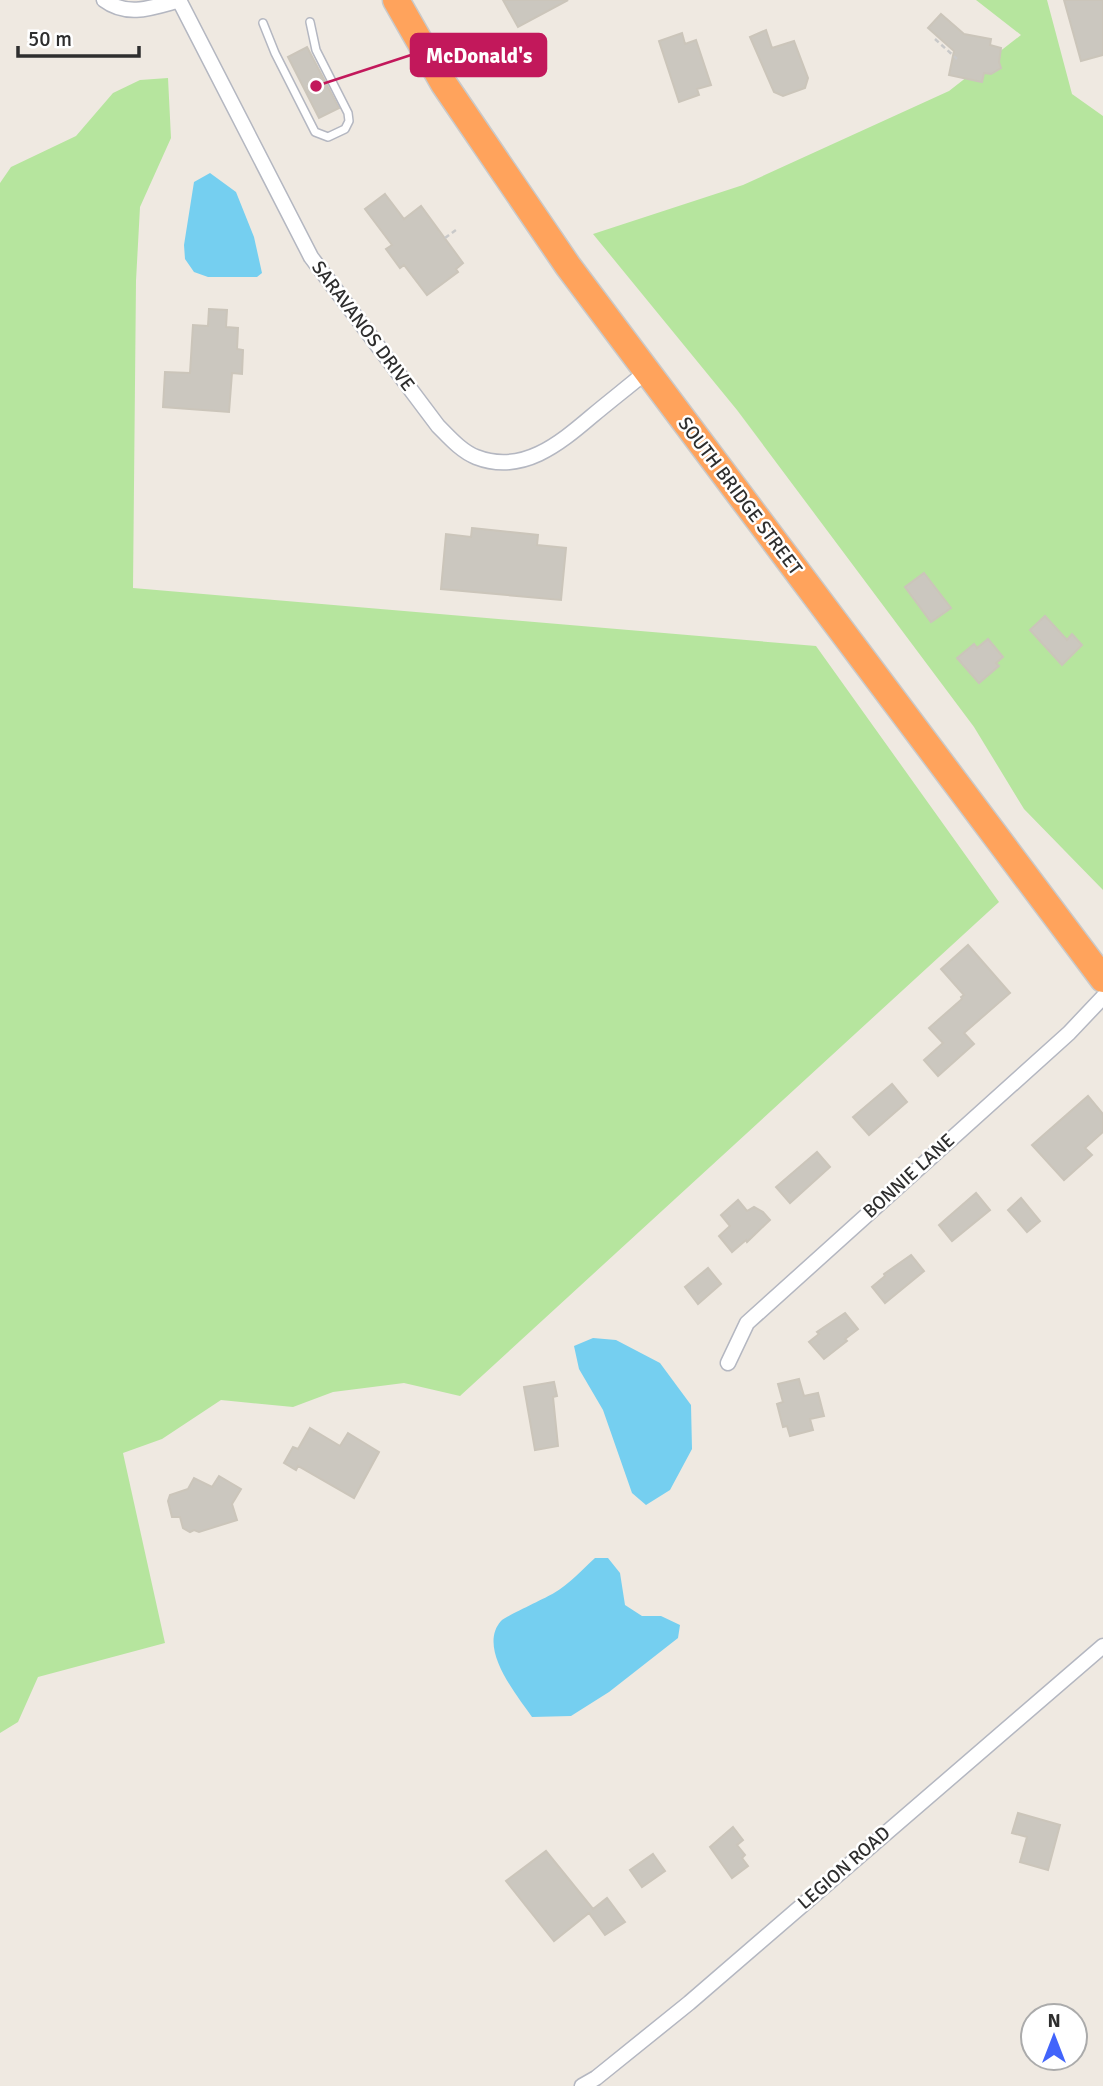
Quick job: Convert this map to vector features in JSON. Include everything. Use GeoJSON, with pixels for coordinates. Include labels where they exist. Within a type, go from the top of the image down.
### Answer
{"type":"FeatureCollection","features":[{"type":"Feature","properties":{"kind":"highway","name":"SOUTH BRIDGE STREET"},"geometry":{"type":"LineString","coordinates":[[396,0],[466,118],[568,266],[1103,979]]}},
{"type":"Feature","properties":{"kind":"street"},"geometry":{"type":"LineString","coordinates":[[104,0],[113,7],[138,11],[180,0]]}},
{"type":"Feature","properties":{"kind":"street","name":"SARAVANOS DRIVE"},"geometry":{"type":"LineString","coordinates":[[180,0],[311,257],[439,426],[463,449],[476,457],[506,462],[536,456],[557,445],[646,372]]}},
{"type":"Feature","properties":{"kind":"street","name":"BONNIE LANE"},"geometry":{"type":"LineString","coordinates":[[728,1363],[747,1323],[1069,1033],[1103,997]]}},
{"type":"Feature","properties":{"kind":"street","name":"LEGION ROAD"},"geometry":{"type":"LineString","coordinates":[[582,2086],[596,2078],[689,2003],[1103,1646]]}},
{"type":"Feature","properties":{"kind":"lane"},"geometry":{"type":"LineString","coordinates":[[263,23],[275,53],[316,132],[328,137],[345,129],[349,121],[348,113],[316,50],[310,22]]}},
{"type":"Feature","properties":{"kind":"path"},"geometry":{"type":"LineString","coordinates":[[934,39],[957,59]]}},
{"type":"Feature","properties":{"kind":"path"},"geometry":{"type":"LineString","coordinates":[[444,238],[456,230]]}},
{"type":"Feature","properties":{"kind":"green space"},"geometry":{"type":"Polygon","coordinates":[[[976,0],[1047,0],[1072,94],[1103,116],[1103,890],[1024,809],[974,727],[737,410],[593,234],[743,185],[949,91],[1021,35],[976,0]]]}},
{"type":"Feature","properties":{"kind":"green space"},"geometry":{"type":"Polygon","coordinates":[[[168,78],[171,138],[140,207],[136,281],[133,588],[816,646],[999,902],[460,1396],[404,1383],[333,1392],[293,1407],[221,1400],[162,1439],[123,1453],[165,1643],[38,1677],[18,1722],[0,1733],[0,183],[11,167],[76,136],[113,93],[140,80],[168,78]]]}},
{"type":"Feature","properties":{"kind":"water"},"geometry":{"type":"Polygon","coordinates":[[[210,173],[236,192],[254,237],[262,273],[257,277],[208,277],[194,272],[185,259],[184,245],[194,182],[210,173]]]}},
{"type":"Feature","properties":{"kind":"water"},"geometry":{"type":"Polygon","coordinates":[[[593,1338],[616,1340],[660,1363],[691,1405],[692,1449],[670,1490],[646,1505],[632,1493],[603,1410],[579,1369],[574,1346],[593,1338]]]}},
{"type":"Feature","properties":{"kind":"water"},"geometry":{"type":"Polygon","coordinates":[[[595,1558],[608,1558],[620,1573],[625,1605],[642,1616],[661,1616],[680,1625],[678,1638],[609,1692],[571,1716],[532,1717],[502,1671],[496,1657],[495,1632],[501,1621],[560,1589],[595,1558]]]}},
{"type":"Feature","properties":{"kind":"building"},"geometry":{"type":"Polygon","coordinates":[[[503,0],[568,0],[518,27],[503,0]]]}},
{"type":"Feature","properties":{"kind":"building"},"geometry":{"type":"Polygon","coordinates":[[[1064,0],[1103,0],[1103,55],[1081,61],[1064,0]]]}},
{"type":"Feature","properties":{"kind":"building"},"geometry":{"type":"Polygon","coordinates":[[[941,14],[964,34],[991,39],[990,45],[1001,48],[1001,68],[991,74],[984,73],[982,82],[949,75],[954,51],[928,28],[941,14]]]}},
{"type":"Feature","properties":{"kind":"building"},"geometry":{"type":"Polygon","coordinates":[[[766,30],[772,48],[794,41],[808,78],[805,88],[783,96],[774,92],[750,37],[766,30]]]}},
{"type":"Feature","properties":{"kind":"building"},"geometry":{"type":"Polygon","coordinates":[[[682,33],[685,44],[696,40],[711,85],[697,89],[699,95],[679,102],[659,41],[682,33]]]}},
{"type":"Feature","properties":{"kind":"building"},"geometry":{"type":"Polygon","coordinates":[[[307,47],[339,108],[319,118],[288,57],[307,47]]]}},
{"type":"Feature","properties":{"kind":"building"},"geometry":{"type":"Polygon","coordinates":[[[385,194],[404,219],[421,206],[463,263],[456,269],[458,272],[427,295],[404,265],[400,268],[386,249],[392,245],[365,209],[385,194]]]}},
{"type":"Feature","properties":{"kind":"building"},"geometry":{"type":"Polygon","coordinates":[[[209,309],[227,310],[226,327],[238,328],[237,349],[243,350],[242,374],[232,373],[229,412],[163,407],[165,372],[190,373],[193,325],[208,326],[209,309]]]}},
{"type":"Feature","properties":{"kind":"building"},"geometry":{"type":"Polygon","coordinates":[[[472,528],[538,535],[537,545],[566,548],[561,600],[441,589],[446,534],[471,537],[472,528]]]}},
{"type":"Feature","properties":{"kind":"building"},"geometry":{"type":"Polygon","coordinates":[[[924,573],[951,608],[931,622],[905,587],[924,573]]]}},
{"type":"Feature","properties":{"kind":"building"},"geometry":{"type":"Polygon","coordinates":[[[1045,616],[1067,640],[1072,634],[1082,645],[1062,665],[1030,630],[1045,616]]]}},
{"type":"Feature","properties":{"kind":"building"},"geometry":{"type":"Polygon","coordinates":[[[988,639],[1003,657],[996,663],[999,666],[979,683],[957,658],[974,644],[977,648],[988,639]]]}},
{"type":"Feature","properties":{"kind":"building"},"geometry":{"type":"Polygon","coordinates":[[[968,945],[1010,993],[964,1033],[974,1044],[938,1076],[924,1060],[943,1043],[929,1028],[964,995],[941,969],[968,945]]]}},
{"type":"Feature","properties":{"kind":"building"},"geometry":{"type":"Polygon","coordinates":[[[892,1084],[907,1102],[869,1135],[853,1117],[892,1084]]]}},
{"type":"Feature","properties":{"kind":"building"},"geometry":{"type":"Polygon","coordinates":[[[1088,1096],[1103,1114],[1103,1132],[1085,1148],[1092,1155],[1064,1180],[1032,1145],[1088,1096]]]}},
{"type":"Feature","properties":{"kind":"building"},"geometry":{"type":"Polygon","coordinates":[[[817,1152],[830,1167],[790,1203],[776,1187],[817,1152]]]}},
{"type":"Feature","properties":{"kind":"building"},"geometry":{"type":"Polygon","coordinates":[[[976,1193],[990,1210],[952,1241],[939,1225],[976,1193]]]}},
{"type":"Feature","properties":{"kind":"building"},"geometry":{"type":"Polygon","coordinates":[[[1021,1198],[1040,1221],[1027,1232],[1008,1210],[1021,1198]]]}},
{"type":"Feature","properties":{"kind":"building"},"geometry":{"type":"Polygon","coordinates":[[[738,1200],[747,1211],[754,1207],[770,1220],[732,1252],[719,1236],[730,1226],[721,1215],[738,1200]]]}},
{"type":"Feature","properties":{"kind":"building"},"geometry":{"type":"Polygon","coordinates":[[[911,1255],[924,1271],[885,1303],[872,1287],[884,1274],[911,1255]]]}},
{"type":"Feature","properties":{"kind":"building"},"geometry":{"type":"Polygon","coordinates":[[[708,1268],[721,1284],[698,1304],[685,1287],[708,1268]]]}},
{"type":"Feature","properties":{"kind":"building"},"geometry":{"type":"Polygon","coordinates":[[[845,1313],[858,1329],[824,1359],[809,1342],[819,1334],[817,1332],[845,1313]]]}},
{"type":"Feature","properties":{"kind":"building"},"geometry":{"type":"Polygon","coordinates":[[[799,1379],[804,1396],[818,1393],[824,1416],[810,1419],[813,1430],[790,1436],[787,1426],[783,1427],[777,1404],[783,1402],[778,1384],[799,1379]]]}},
{"type":"Feature","properties":{"kind":"building"},"geometry":{"type":"Polygon","coordinates":[[[554,1382],[557,1396],[553,1397],[558,1446],[535,1450],[524,1387],[554,1382]]]}},
{"type":"Feature","properties":{"kind":"building"},"geometry":{"type":"Polygon","coordinates":[[[310,1428],[340,1446],[348,1433],[379,1452],[354,1498],[298,1466],[296,1470],[284,1463],[293,1447],[298,1449],[310,1428]]]}},
{"type":"Feature","properties":{"kind":"building"},"geometry":{"type":"Polygon","coordinates":[[[219,1476],[241,1489],[232,1504],[237,1520],[199,1532],[190,1532],[183,1528],[180,1517],[172,1517],[168,1501],[170,1495],[188,1489],[194,1478],[212,1487],[219,1476]]]}},
{"type":"Feature","properties":{"kind":"building"},"geometry":{"type":"Polygon","coordinates":[[[1018,1813],[1060,1825],[1048,1870],[1020,1862],[1027,1837],[1012,1833],[1018,1813]]]}},
{"type":"Feature","properties":{"kind":"building"},"geometry":{"type":"Polygon","coordinates":[[[733,1827],[743,1840],[737,1845],[745,1855],[742,1858],[748,1866],[732,1878],[710,1847],[733,1827]]]}},
{"type":"Feature","properties":{"kind":"building"},"geometry":{"type":"Polygon","coordinates":[[[546,1851],[593,1909],[607,1898],[625,1922],[605,1935],[589,1913],[554,1941],[506,1881],[546,1851]]]}},
{"type":"Feature","properties":{"kind":"building"},"geometry":{"type":"Polygon","coordinates":[[[653,1854],[665,1871],[642,1887],[630,1870],[653,1854]]]}},
{"type":"Feature","properties":{"kind":"place","name":"McDonald's"},"geometry":{"type":"Point","coordinates":[316,86]}}]}
